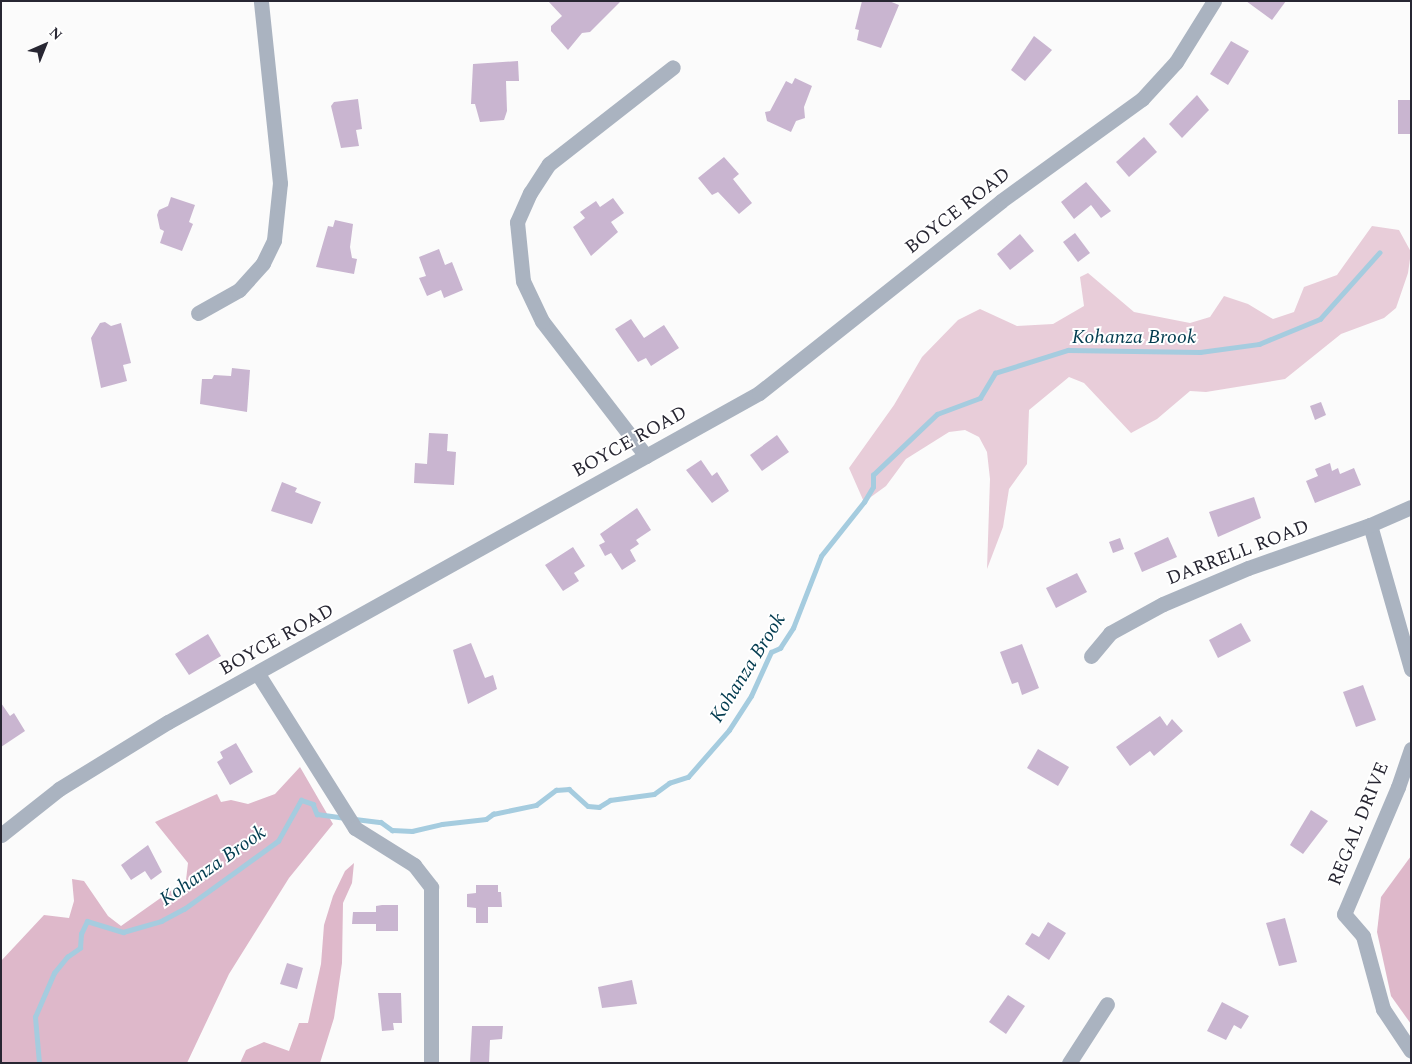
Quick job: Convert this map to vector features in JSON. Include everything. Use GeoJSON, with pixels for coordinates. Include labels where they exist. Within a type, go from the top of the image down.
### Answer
{"type":"FeatureCollection","features":[{"type":"Feature","properties":{"kind":"street"},"geometry":{"type":"LineString","coordinates":[[198,314],[239,290],[263,264],[274,240],[280,183],[261,1]]}},
{"type":"Feature","properties":{"kind":"street","name":"BOYCE ROAD"},"geometry":{"type":"LineString","coordinates":[[1,835],[59,789],[168,722],[258,674],[759,393],[1001,201],[1142,99],[1176,62],[1214,1]]}},
{"type":"Feature","properties":{"kind":"street"},"geometry":{"type":"LineString","coordinates":[[646,456],[542,321],[523,281],[517,222],[530,193],[549,164],[673,66]]}},
{"type":"Feature","properties":{"kind":"street","name":"DARRELL ROAD"},"geometry":{"type":"LineString","coordinates":[[1091,656],[1110,633],[1163,604],[1248,568],[1370,525],[1411,507]]}},
{"type":"Feature","properties":{"kind":"street"},"geometry":{"type":"LineString","coordinates":[[1370,525],[1411,669]]}},
{"type":"Feature","properties":{"kind":"street"},"geometry":{"type":"LineString","coordinates":[[258,674],[355,828],[414,865],[431,887],[431,1063]]}},
{"type":"Feature","properties":{"kind":"street","name":"REGAL DRIVE"},"geometry":{"type":"LineString","coordinates":[[1411,748],[1398,787],[1344,914],[1363,936],[1383,1009],[1411,1051]]}},
{"type":"Feature","properties":{"kind":"street"},"geometry":{"type":"LineString","coordinates":[[1068,1063],[1107,1004]]}},
{"type":"Feature","properties":{"kind":"shaded area"},"geometry":{"type":"Polygon","coordinates":[[[1372,226],[1399,230],[1411,252],[1408,273],[1396,308],[1384,318],[1341,334],[1285,379],[1206,392],[1190,391],[1157,419],[1131,433],[1084,383],[1069,377],[1029,410],[1027,464],[1009,489],[1003,527],[987,569],[990,479],[987,452],[979,437],[965,430],[949,432],[906,459],[886,486],[864,502],[849,468],[894,405],[922,357],[958,320],[980,309],[1017,326],[1053,324],[1084,306],[1080,277],[1088,273],[1134,312],[1190,323],[1210,317],[1224,296],[1248,304],[1273,319],[1294,312],[1304,287],[1337,275],[1372,226]]]}},
{"type":"Feature","properties":{"kind":"shaded area"},"geometry":{"type":"Polygon","coordinates":[[[300,767],[333,824],[289,878],[229,974],[187,1063],[1,1063],[1,961],[44,915],[69,918],[74,901],[72,879],[84,881],[108,916],[121,926],[186,880],[188,863],[155,822],[217,794],[221,802],[231,800],[248,804],[275,794],[300,767]]]}},
{"type":"Feature","properties":{"kind":"shaded area"},"geometry":{"type":"Polygon","coordinates":[[[1411,856],[1411,1024],[1391,996],[1377,932],[1381,897],[1411,856]]]}},
{"type":"Feature","properties":{"kind":"shaded area"},"geometry":{"type":"Polygon","coordinates":[[[354,863],[352,883],[343,903],[342,963],[334,1018],[320,1063],[240,1063],[246,1050],[264,1042],[289,1051],[299,1023],[308,1023],[321,964],[324,925],[333,896],[345,871],[354,863]]]}},
{"type":"Feature","properties":{"kind":"building"},"geometry":{"type":"Polygon","coordinates":[[[548,1],[621,1],[590,32],[582,33],[568,50],[551,31],[551,26],[562,16],[548,1]]]}},
{"type":"Feature","properties":{"kind":"building"},"geometry":{"type":"Polygon","coordinates":[[[862,1],[889,1],[899,5],[881,48],[857,40],[859,30],[855,29],[862,1]]]}},
{"type":"Feature","properties":{"kind":"building"},"geometry":{"type":"Polygon","coordinates":[[[1246,1],[1286,1],[1272,20],[1246,1]]]}},
{"type":"Feature","properties":{"kind":"building"},"geometry":{"type":"Polygon","coordinates":[[[1034,36],[1052,50],[1025,81],[1011,70],[1034,36]]]}},
{"type":"Feature","properties":{"kind":"building"},"geometry":{"type":"Polygon","coordinates":[[[1231,41],[1249,51],[1228,85],[1210,74],[1231,41]]]}},
{"type":"Feature","properties":{"kind":"building"},"geometry":{"type":"Polygon","coordinates":[[[518,61],[519,81],[506,81],[507,111],[504,120],[480,122],[475,104],[471,104],[473,64],[518,61]]]}},
{"type":"Feature","properties":{"kind":"building"},"geometry":{"type":"Polygon","coordinates":[[[795,78],[812,86],[804,107],[805,118],[796,121],[791,132],[767,121],[765,112],[770,111],[786,81],[792,84],[795,78]]]}},
{"type":"Feature","properties":{"kind":"building"},"geometry":{"type":"Polygon","coordinates":[[[1197,95],[1209,110],[1182,138],[1169,124],[1197,95]]]}},
{"type":"Feature","properties":{"kind":"building"},"geometry":{"type":"Polygon","coordinates":[[[358,99],[362,129],[356,130],[359,146],[341,148],[331,106],[334,102],[358,99]]]}},
{"type":"Feature","properties":{"kind":"building"},"geometry":{"type":"Polygon","coordinates":[[[1398,100],[1411,100],[1411,134],[1398,134],[1398,100]]]}},
{"type":"Feature","properties":{"kind":"building"},"geometry":{"type":"Polygon","coordinates":[[[1144,137],[1157,152],[1129,177],[1116,162],[1144,137]]]}},
{"type":"Feature","properties":{"kind":"building"},"geometry":{"type":"Polygon","coordinates":[[[724,157],[739,174],[733,179],[752,203],[739,214],[718,192],[712,195],[698,178],[724,157]]]}},
{"type":"Feature","properties":{"kind":"building"},"geometry":{"type":"Polygon","coordinates":[[[1086,182],[1111,211],[1101,218],[1091,205],[1074,219],[1061,202],[1086,182]]]}},
{"type":"Feature","properties":{"kind":"building"},"geometry":{"type":"Polygon","coordinates":[[[171,197],[195,205],[189,222],[193,224],[182,251],[160,243],[164,231],[160,229],[157,215],[159,210],[168,206],[171,197]]]}},
{"type":"Feature","properties":{"kind":"building"},"geometry":{"type":"Polygon","coordinates":[[[613,198],[624,213],[611,222],[618,232],[591,256],[573,227],[585,218],[580,212],[596,201],[600,207],[613,198]]]}},
{"type":"Feature","properties":{"kind":"building"},"geometry":{"type":"Polygon","coordinates":[[[335,220],[353,224],[350,247],[352,258],[357,259],[354,274],[316,267],[328,226],[333,227],[335,220]]]}},
{"type":"Feature","properties":{"kind":"building"},"geometry":{"type":"Polygon","coordinates":[[[1075,233],[1090,253],[1078,262],[1063,242],[1075,233]]]}},
{"type":"Feature","properties":{"kind":"building"},"geometry":{"type":"Polygon","coordinates":[[[1020,234],[1034,251],[1010,270],[997,254],[1020,234]]]}},
{"type":"Feature","properties":{"kind":"building"},"geometry":{"type":"Polygon","coordinates":[[[439,249],[445,265],[452,262],[463,290],[444,298],[441,290],[427,296],[419,278],[426,276],[419,257],[439,249]]]}},
{"type":"Feature","properties":{"kind":"building"},"geometry":{"type":"Polygon","coordinates":[[[631,319],[644,338],[664,325],[679,348],[651,366],[646,358],[638,362],[615,329],[631,319]]]}},
{"type":"Feature","properties":{"kind":"building"},"geometry":{"type":"Polygon","coordinates":[[[105,322],[111,326],[121,323],[131,363],[123,365],[127,381],[101,388],[91,338],[100,323],[105,322]]]}},
{"type":"Feature","properties":{"kind":"building"},"geometry":{"type":"Polygon","coordinates":[[[232,368],[250,370],[247,412],[200,404],[202,379],[212,379],[214,375],[231,376],[232,368]]]}},
{"type":"Feature","properties":{"kind":"building"},"geometry":{"type":"Polygon","coordinates":[[[1321,402],[1326,415],[1315,420],[1310,406],[1321,402]]]}},
{"type":"Feature","properties":{"kind":"building"},"geometry":{"type":"Polygon","coordinates":[[[429,433],[448,434],[447,451],[456,452],[454,485],[414,483],[415,463],[427,464],[429,433]]]}},
{"type":"Feature","properties":{"kind":"building"},"geometry":{"type":"Polygon","coordinates":[[[777,435],[789,452],[762,471],[750,455],[777,435]]]}},
{"type":"Feature","properties":{"kind":"building"},"geometry":{"type":"Polygon","coordinates":[[[701,460],[712,476],[717,472],[729,491],[712,503],[686,470],[701,460]]]}},
{"type":"Feature","properties":{"kind":"building"},"geometry":{"type":"Polygon","coordinates":[[[1330,463],[1332,471],[1338,468],[1340,474],[1354,468],[1361,485],[1315,503],[1306,481],[1318,476],[1315,469],[1330,463]]]}},
{"type":"Feature","properties":{"kind":"building"},"geometry":{"type":"Polygon","coordinates":[[[282,482],[297,488],[295,492],[321,502],[312,524],[271,511],[282,482]]]}},
{"type":"Feature","properties":{"kind":"building"},"geometry":{"type":"Polygon","coordinates":[[[1254,497],[1261,518],[1218,537],[1209,512],[1254,497]]]}},
{"type":"Feature","properties":{"kind":"building"},"geometry":{"type":"Polygon","coordinates":[[[637,508],[651,530],[636,540],[639,544],[630,550],[636,561],[622,570],[611,553],[605,556],[599,545],[605,542],[600,534],[637,508]]]}},
{"type":"Feature","properties":{"kind":"building"},"geometry":{"type":"Polygon","coordinates":[[[1168,537],[1177,557],[1142,572],[1134,553],[1168,537]]]}},
{"type":"Feature","properties":{"kind":"building"},"geometry":{"type":"Polygon","coordinates":[[[1120,538],[1124,549],[1113,553],[1109,542],[1120,538]]]}},
{"type":"Feature","properties":{"kind":"building"},"geometry":{"type":"Polygon","coordinates":[[[573,547],[585,566],[574,573],[579,581],[563,591],[545,565],[573,547]]]}},
{"type":"Feature","properties":{"kind":"building"},"geometry":{"type":"Polygon","coordinates":[[[1077,573],[1087,592],[1056,608],[1046,588],[1077,573]]]}},
{"type":"Feature","properties":{"kind":"building"},"geometry":{"type":"Polygon","coordinates":[[[1241,623],[1251,641],[1218,658],[1209,640],[1241,623]]]}},
{"type":"Feature","properties":{"kind":"building"},"geometry":{"type":"Polygon","coordinates":[[[208,634],[221,656],[189,675],[175,654],[208,634]]]}},
{"type":"Feature","properties":{"kind":"building"},"geometry":{"type":"Polygon","coordinates":[[[471,643],[485,678],[493,675],[497,689],[468,704],[453,650],[471,643]]]}},
{"type":"Feature","properties":{"kind":"building"},"geometry":{"type":"Polygon","coordinates":[[[1022,644],[1039,688],[1022,695],[1018,682],[1012,684],[1000,652],[1022,644]]]}},
{"type":"Feature","properties":{"kind":"building"},"geometry":{"type":"Polygon","coordinates":[[[1363,685],[1376,720],[1356,727],[1343,692],[1363,685]]]}},
{"type":"Feature","properties":{"kind":"building"},"geometry":{"type":"Polygon","coordinates":[[[1,703],[10,716],[14,713],[25,731],[1,747],[1,703]]]}},
{"type":"Feature","properties":{"kind":"building"},"geometry":{"type":"Polygon","coordinates":[[[1160,716],[1167,726],[1172,719],[1183,731],[1154,756],[1150,751],[1130,766],[1116,747],[1160,716]]]}},
{"type":"Feature","properties":{"kind":"building"},"geometry":{"type":"Polygon","coordinates":[[[236,743],[253,772],[230,785],[217,762],[223,758],[220,752],[236,743]]]}},
{"type":"Feature","properties":{"kind":"building"},"geometry":{"type":"Polygon","coordinates":[[[1038,749],[1069,767],[1058,786],[1027,768],[1038,749]]]}},
{"type":"Feature","properties":{"kind":"building"},"geometry":{"type":"Polygon","coordinates":[[[1311,810],[1328,821],[1303,854],[1290,845],[1311,810]]]}},
{"type":"Feature","properties":{"kind":"building"},"geometry":{"type":"Polygon","coordinates":[[[148,845],[162,872],[151,880],[145,871],[131,880],[121,865],[148,845]]]}},
{"type":"Feature","properties":{"kind":"building"},"geometry":{"type":"Polygon","coordinates":[[[476,885],[498,885],[498,892],[501,892],[502,907],[488,907],[488,923],[476,923],[476,908],[467,907],[467,894],[476,893],[476,885]]]}},
{"type":"Feature","properties":{"kind":"building"},"geometry":{"type":"Polygon","coordinates":[[[398,905],[398,931],[376,931],[376,924],[352,924],[353,912],[376,912],[376,906],[398,905]]]}},
{"type":"Feature","properties":{"kind":"building"},"geometry":{"type":"Polygon","coordinates":[[[1285,918],[1297,962],[1279,966],[1266,923],[1285,918]]]}},
{"type":"Feature","properties":{"kind":"building"},"geometry":{"type":"Polygon","coordinates":[[[1048,922],[1066,933],[1049,960],[1025,944],[1032,933],[1039,937],[1048,922]]]}},
{"type":"Feature","properties":{"kind":"building"},"geometry":{"type":"Polygon","coordinates":[[[287,963],[303,968],[297,989],[280,984],[287,963]]]}},
{"type":"Feature","properties":{"kind":"building"},"geometry":{"type":"Polygon","coordinates":[[[632,980],[637,1004],[602,1008],[598,987],[632,980]]]}},
{"type":"Feature","properties":{"kind":"building"},"geometry":{"type":"Polygon","coordinates":[[[378,993],[401,993],[402,1023],[393,1023],[394,1030],[382,1031],[378,993]]]}},
{"type":"Feature","properties":{"kind":"building"},"geometry":{"type":"Polygon","coordinates":[[[1008,995],[1025,1006],[1006,1034],[989,1022],[1008,995]]]}},
{"type":"Feature","properties":{"kind":"building"},"geometry":{"type":"Polygon","coordinates":[[[1222,1002],[1249,1016],[1241,1029],[1234,1025],[1226,1040],[1207,1031],[1222,1002]]]}},
{"type":"Feature","properties":{"kind":"building"},"geometry":{"type":"Polygon","coordinates":[[[472,1026],[503,1026],[502,1039],[490,1040],[489,1063],[470,1063],[472,1026]]]}},
{"type":"Feature","properties":{"kind":"waterway","name":"Kohanza Brook"},"geometry":{"type":"LineString","coordinates":[[355,819],[381,822],[392,830],[412,831],[442,824],[486,819],[493,814],[536,805],[556,790],[569,789],[588,806],[599,807],[610,800],[654,794],[669,783],[688,777],[729,730],[751,696],[771,652],[780,648],[793,628],[821,556],[864,502],[873,487],[873,475],[937,414],[980,398],[995,373],[1068,350],[1200,352],[1259,344],[1320,319],[1379,253]]}},
{"type":"Feature","properties":{"kind":"waterway","name":"Kohanza Brook"},"geometry":{"type":"LineString","coordinates":[[39,1063],[35,1017],[54,973],[67,957],[80,948],[81,934],[87,921],[123,932],[161,921],[184,909],[278,841],[301,800],[313,804],[317,814],[344,818]]}}]}
